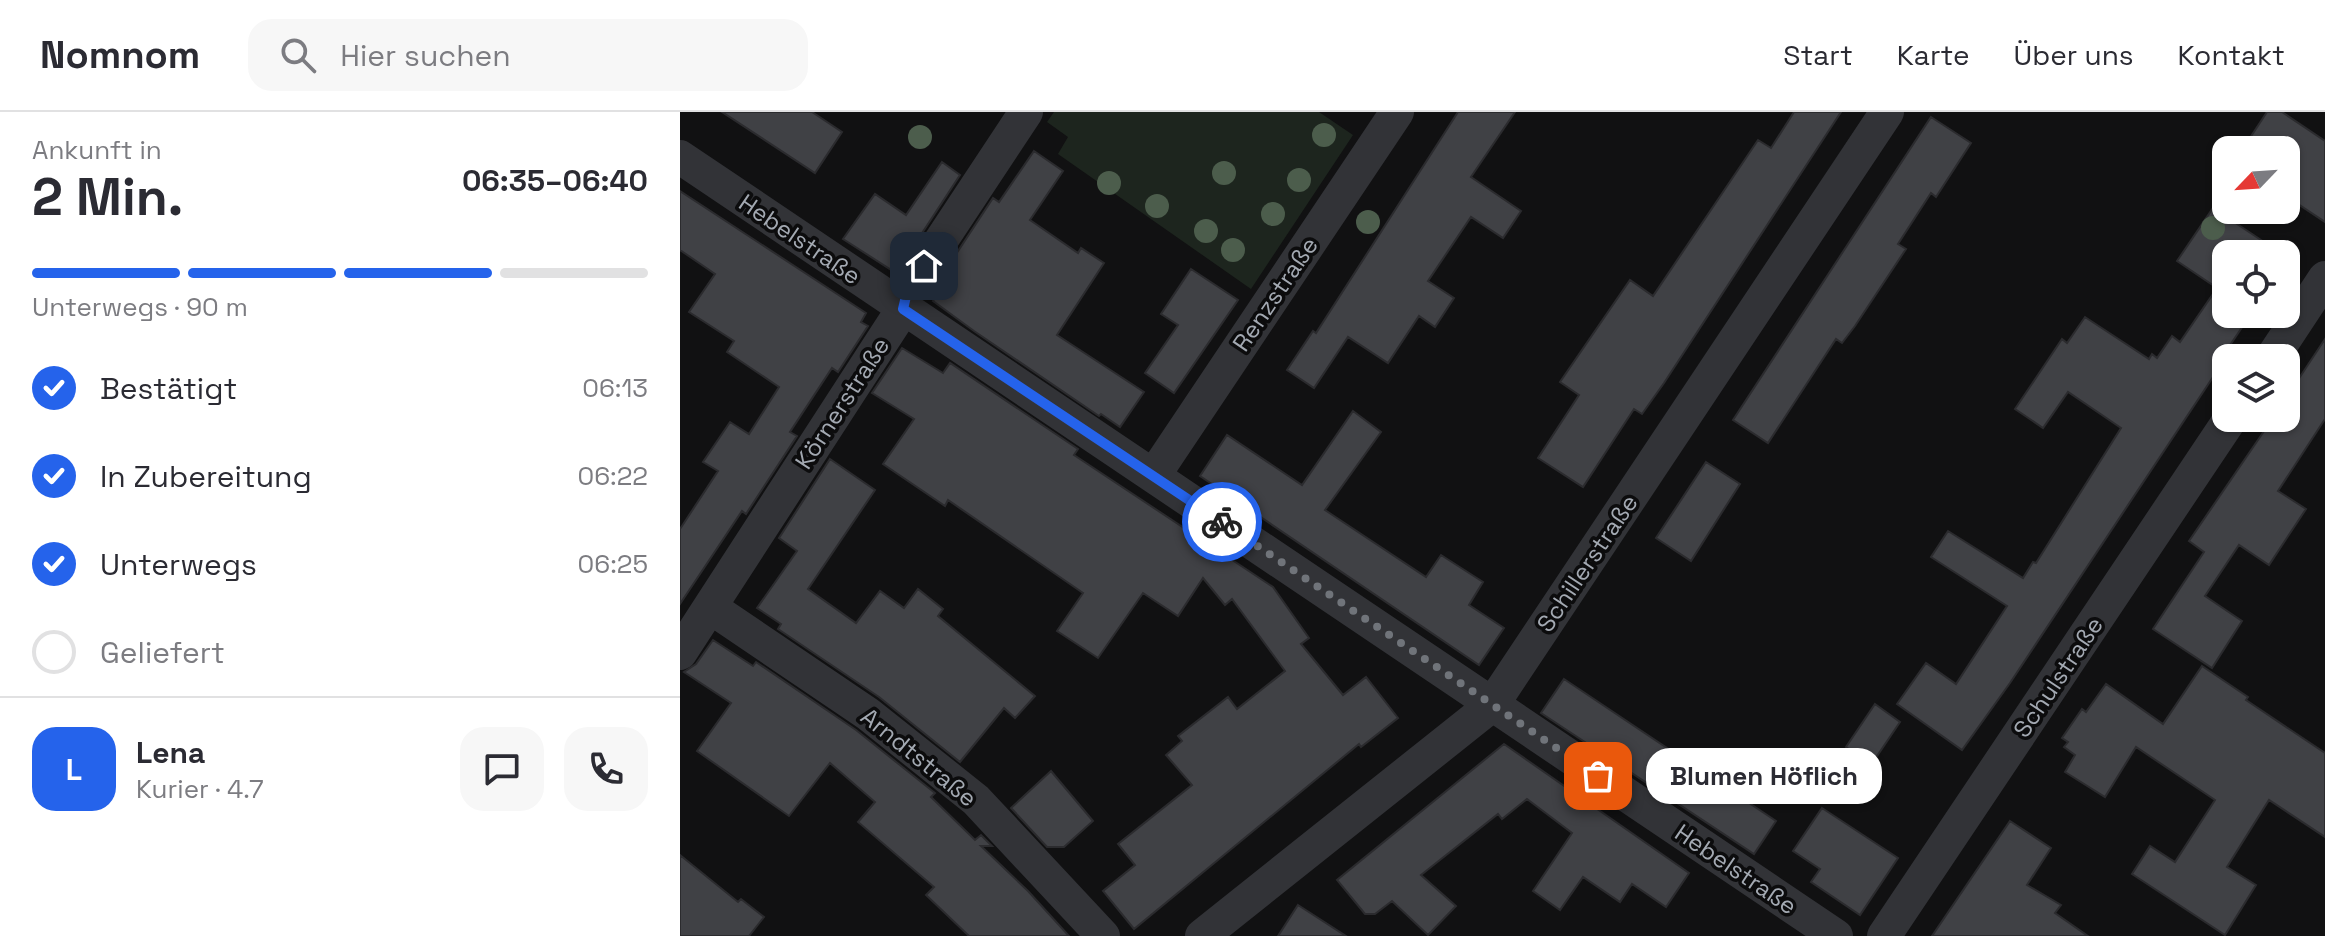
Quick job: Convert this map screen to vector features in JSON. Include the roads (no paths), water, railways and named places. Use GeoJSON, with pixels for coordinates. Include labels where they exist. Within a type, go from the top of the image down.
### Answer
{"type":"FeatureCollection","features":[{"type":"Feature","properties":{"kind":"street","name":"Körnerstraße"},"geometry":{"type":"LineString","coordinates":[[680,653],[903,309],[907,292],[1026,112]]}},
{"type":"Feature","properties":{"kind":"street","name":"Renzstraße"},"geometry":{"type":"LineString","coordinates":[[1154,475],[1397,112]]}},
{"type":"Feature","properties":{"kind":"street","name":"Schillerstraße"},"geometry":{"type":"LineString","coordinates":[[1202,936],[1492,705],[1887,112]]}},
{"type":"Feature","properties":{"kind":"street","name":"Hebelstraße"},"geometry":{"type":"LineString","coordinates":[[680,157],[1836,936]]}},
{"type":"Feature","properties":{"kind":"street"},"geometry":{"type":"LineString","coordinates":[[2281,344],[2325,278]]}},
{"type":"Feature","properties":{"kind":"street","name":"Schulstraße"},"geometry":{"type":"LineString","coordinates":[[1884,936],[2222,432]]}},
{"type":"Feature","properties":{"kind":"street","name":"Arndtstraße"},"geometry":{"type":"LineString","coordinates":[[710,607],[868,714],[976,800],[1103,936]]}},
{"type":"Feature","properties":{"kind":"place","name":"Blumen Höflich"},"geometry":{"type":"Point","coordinates":[1598,776]}}]}
